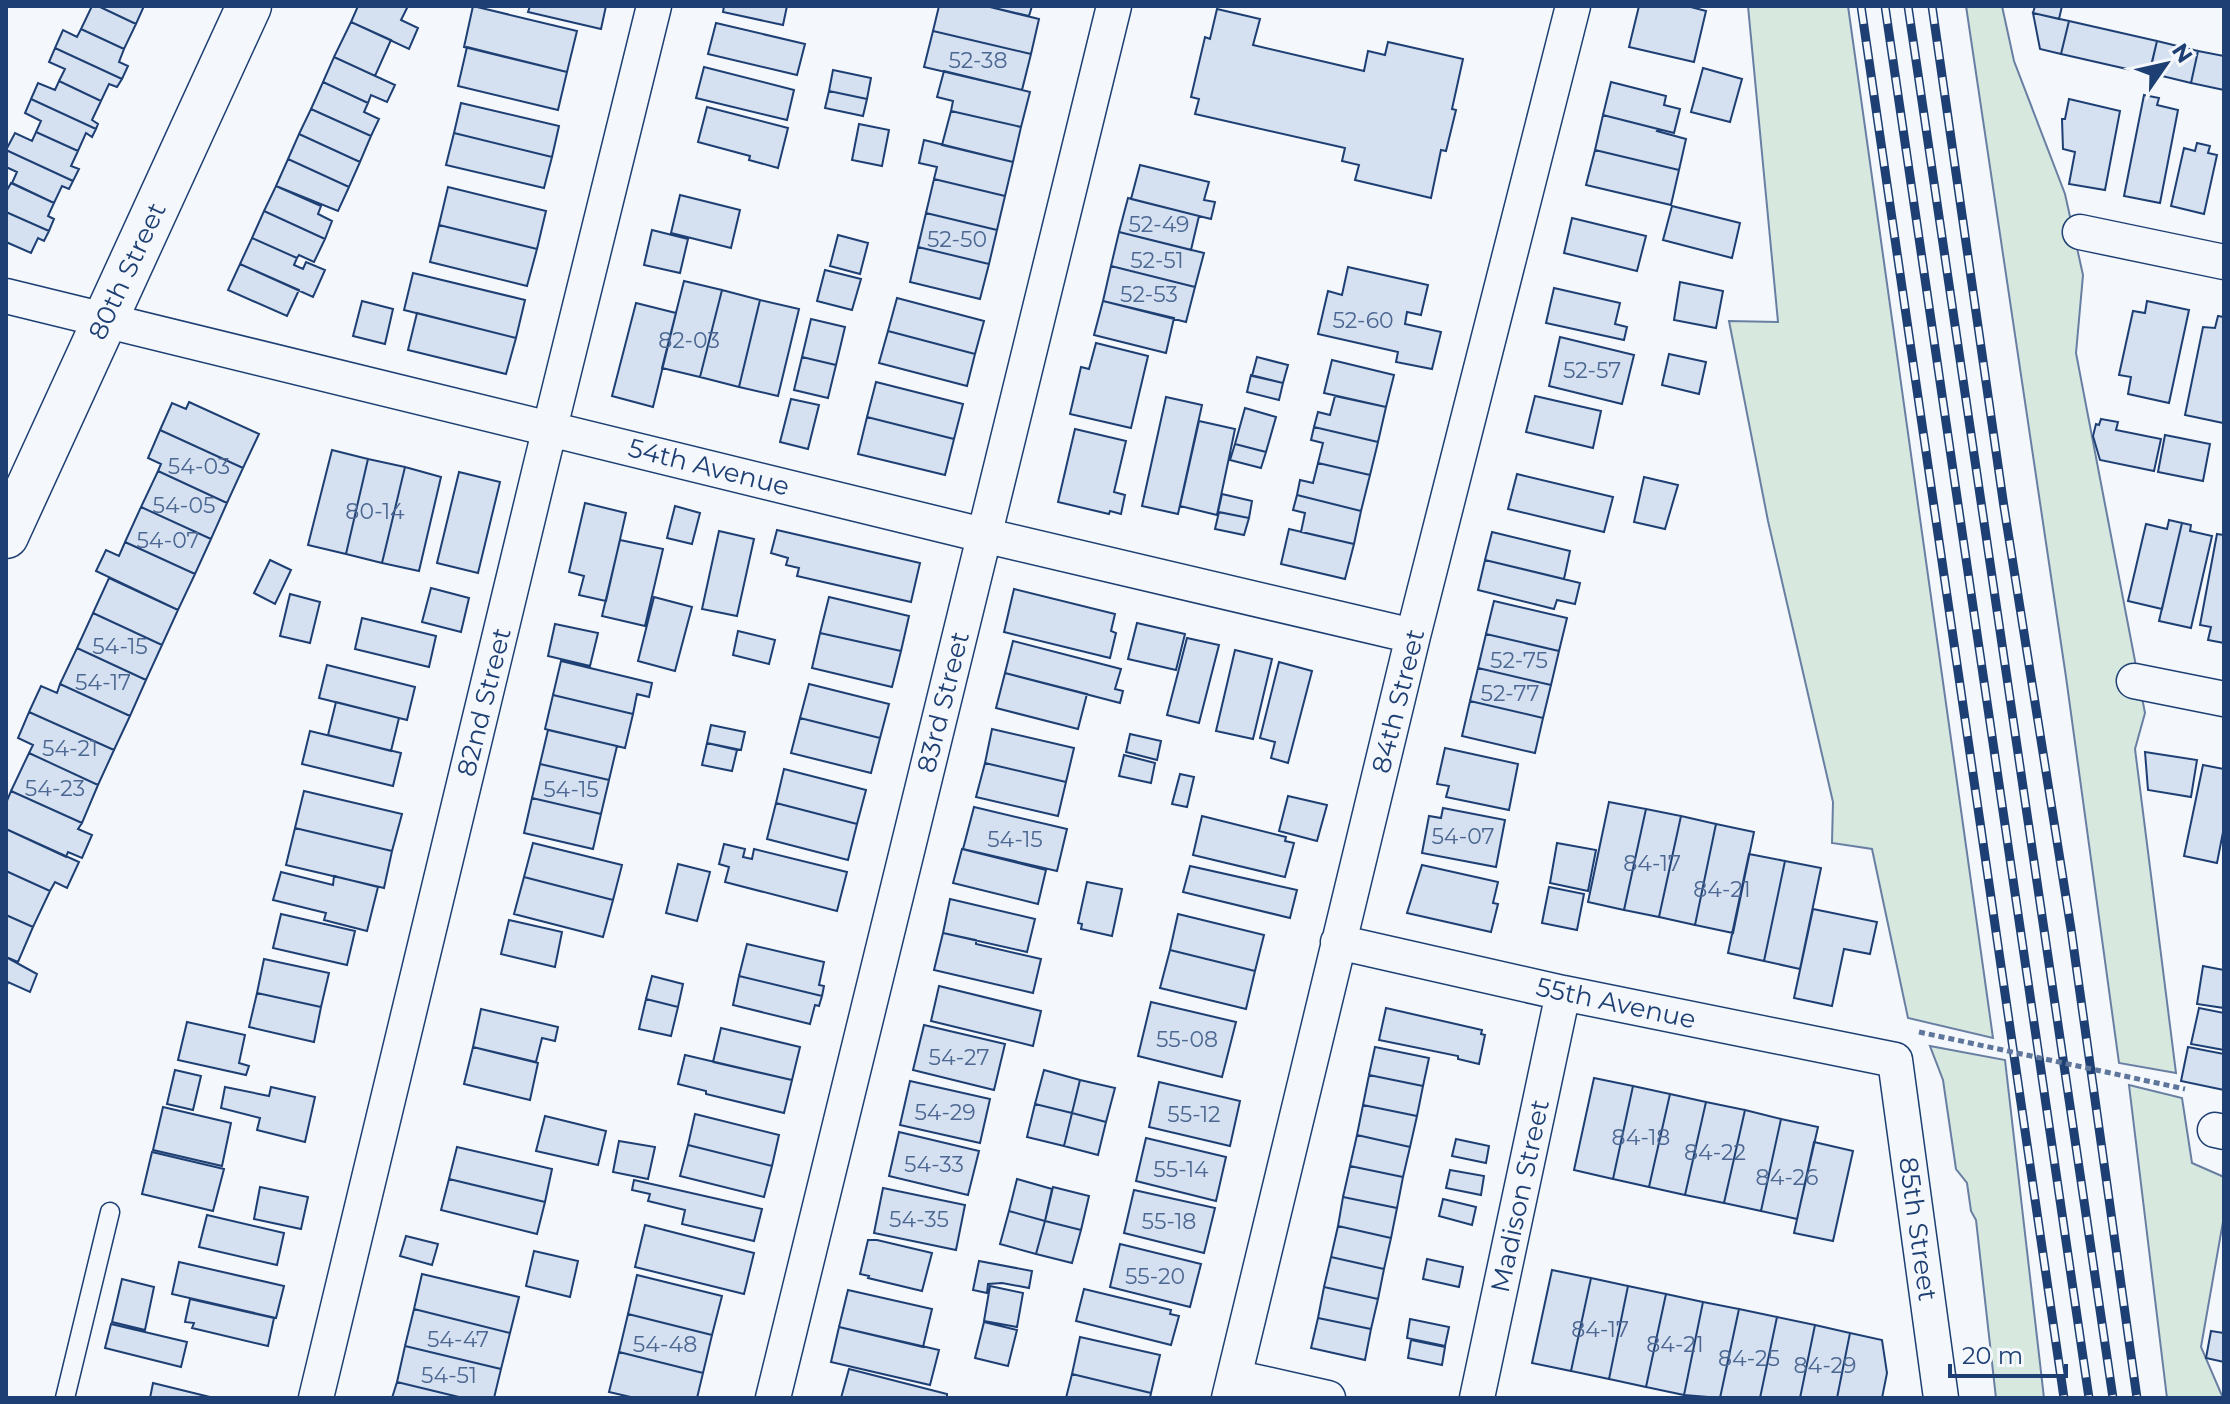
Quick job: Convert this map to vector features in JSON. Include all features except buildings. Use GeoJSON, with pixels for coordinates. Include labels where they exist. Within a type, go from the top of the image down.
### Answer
{"type":"FeatureCollection","features":[{"type":"Feature","properties":{"kind":"street","name":"80th Street"},"geometry":{"type":"LineString","coordinates":[[6,536],[249,6]]}},
{"type":"Feature","properties":{"kind":"street","name":"82nd Street"},"geometry":{"type":"LineString","coordinates":[[316,1398],[654,6]]}},
{"type":"Feature","properties":{"kind":"street","name":"83rd Street"},"geometry":{"type":"LineString","coordinates":[[773,1398],[1114,6]]}},
{"type":"Feature","properties":{"kind":"street","name":"84th Street"},"geometry":{"type":"LineString","coordinates":[[1232,1388],[1413,636],[1573,6]]}},
{"type":"Feature","properties":{"kind":"street"},"geometry":{"type":"LineString","coordinates":[[2080,232],[2224,262]]}},
{"type":"Feature","properties":{"kind":"street","name":"54th Avenue"},"geometry":{"type":"LineString","coordinates":[[6,296],[983,535],[1413,636]]}},
{"type":"Feature","properties":{"kind":"street"},"geometry":{"type":"LineString","coordinates":[[2134,681],[2224,699]]}},
{"type":"Feature","properties":{"kind":"street","name":"55th Avenue"},"geometry":{"type":"LineString","coordinates":[[1338,942],[1563,993],[1895,1060]]}},
{"type":"Feature","properties":{"kind":"street","name":"Madison Street"},"geometry":{"type":"LineString","coordinates":[[1477,1398],[1563,993]]}},
{"type":"Feature","properties":{"kind":"street","name":"85th Street"},"geometry":{"type":"LineString","coordinates":[[1895,1060],[1941,1398]]}},
{"type":"Feature","properties":{"kind":"street"},"geometry":{"type":"LineString","coordinates":[[1232,1388],[1328,1398]]}},
{"type":"Feature","properties":{"kind":"lane"},"geometry":{"type":"LineString","coordinates":[[65,1398],[110,1212]]}},
{"type":"Feature","properties":{"kind":"path"},"geometry":{"type":"LineString","coordinates":[[1919,1032],[2185,1089]]}},
{"type":"Feature","properties":{"kind":"shaded area"},"geometry":{"type":"Polygon","coordinates":[[[1748,6],[1848,6],[1993,1038],[1908,1018],[1872,849],[1832,843],[1833,802],[1768,521],[1729,321],[1778,322],[1748,6]]]}},
{"type":"Feature","properties":{"kind":"shaded area"},"geometry":{"type":"Polygon","coordinates":[[[1966,6],[2002,6],[2014,61],[2065,194],[2083,275],[2076,353],[2145,713],[2135,749],[2176,1073],[2119,1063],[2066,677],[1966,6]]]}},
{"type":"Feature","properties":{"kind":"shaded area"},"geometry":{"type":"Polygon","coordinates":[[[1930,1046],[2005,1060],[2044,1398],[1996,1398],[1976,1220],[1971,1211],[1967,1183],[1956,1169],[1943,1080],[1930,1046]]]}},
{"type":"Feature","properties":{"kind":"shaded area"},"geometry":{"type":"Polygon","coordinates":[[[2129,1085],[2182,1098],[2192,1163],[2224,1177],[2224,1216],[2201,1347],[2223,1398],[2167,1398],[2129,1085]]]}},
{"type":"Feature","properties":{"kind":"railway"},"geometry":{"type":"LineString","coordinates":[[1861,6],[2064,1398]]}},
{"type":"Feature","properties":{"kind":"railway"},"geometry":{"type":"LineString","coordinates":[[1885,6],[2089,1398]]}},
{"type":"Feature","properties":{"kind":"railway"},"geometry":{"type":"LineString","coordinates":[[1908,6],[2113,1398]]}},
{"type":"Feature","properties":{"kind":"railway"},"geometry":{"type":"LineString","coordinates":[[1932,6],[2004,507],[2071,929],[2137,1398]]}}]}
